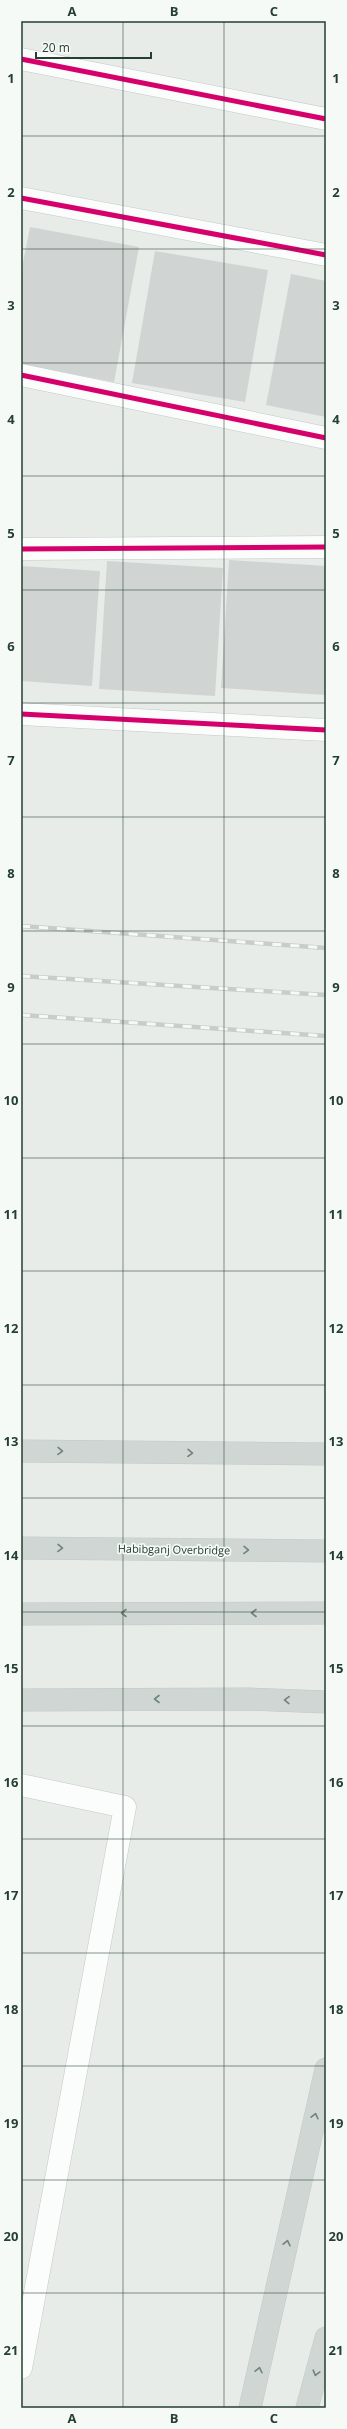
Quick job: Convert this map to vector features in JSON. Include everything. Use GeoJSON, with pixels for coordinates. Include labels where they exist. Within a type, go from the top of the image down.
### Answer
{"type":"FeatureCollection","features":[{"type":"Feature","properties":{"kind":"main road"},"geometry":{"type":"LineString","coordinates":[[21,1451],[326,1454]]}},
{"type":"Feature","properties":{"kind":"main road","name":"Habibganj Overbridge"},"geometry":{"type":"LineString","coordinates":[[21,1548],[326,1551]]}},
{"type":"Feature","properties":{"kind":"main road"},"geometry":{"type":"LineString","coordinates":[[21,1614],[326,1613]]}},
{"type":"Feature","properties":{"kind":"main road"},"geometry":{"type":"LineString","coordinates":[[21,1700],[248,1699],[326,1702]]}},
{"type":"Feature","properties":{"kind":"main road"},"geometry":{"type":"LineString","coordinates":[[250,2408],[326,2069]]}},
{"type":"Feature","properties":{"kind":"main road"},"geometry":{"type":"LineString","coordinates":[[307,2408],[326,2338]]}},
{"type":"Feature","properties":{"kind":"street"},"geometry":{"type":"LineString","coordinates":[[21,59],[326,119]]}},
{"type":"Feature","properties":{"kind":"street"},"geometry":{"type":"LineString","coordinates":[[21,198],[326,256]]}},
{"type":"Feature","properties":{"kind":"street"},"geometry":{"type":"LineString","coordinates":[[21,375],[326,438]]}},
{"type":"Feature","properties":{"kind":"street"},"geometry":{"type":"LineString","coordinates":[[21,549],[326,547]]}},
{"type":"Feature","properties":{"kind":"street"},"geometry":{"type":"LineString","coordinates":[[21,714],[326,730]]}},
{"type":"Feature","properties":{"kind":"street"},"geometry":{"type":"LineString","coordinates":[[21,1785],[125,1808],[21,2368]]}},
{"type":"Feature","properties":{"kind":"building"},"geometry":{"type":"Polygon","coordinates":[[[30,227],[139,247],[114,382],[21,364],[21,273],[30,227]]]}},
{"type":"Feature","properties":{"kind":"building"},"geometry":{"type":"Polygon","coordinates":[[[155,251],[268,270],[245,402],[132,383],[155,251]]]}},
{"type":"Feature","properties":{"kind":"building"},"geometry":{"type":"Polygon","coordinates":[[[291,274],[326,281],[326,417],[266,405],[291,274]]]}},
{"type":"Feature","properties":{"kind":"building"},"geometry":{"type":"Polygon","coordinates":[[[229,560],[326,566],[326,695],[221,688],[229,560]]]}},
{"type":"Feature","properties":{"kind":"building"},"geometry":{"type":"Polygon","coordinates":[[[107,561],[223,568],[215,696],[99,689],[107,561]]]}},
{"type":"Feature","properties":{"kind":"building"},"geometry":{"type":"Polygon","coordinates":[[[21,566],[100,571],[92,686],[21,681],[21,566]]]}},
{"type":"Feature","properties":{"kind":"railway"},"geometry":{"type":"LineString","coordinates":[[21,926],[326,948]]}},
{"type":"Feature","properties":{"kind":"railway"},"geometry":{"type":"LineString","coordinates":[[21,976],[326,995]]}},
{"type":"Feature","properties":{"kind":"railway"},"geometry":{"type":"LineString","coordinates":[[21,1015],[326,1036]]}},
{"type":"Feature","properties":{"kind":"cycle path"},"geometry":{"type":"LineString","coordinates":[[21,59],[326,119]]}},
{"type":"Feature","properties":{"kind":"cycle path"},"geometry":{"type":"LineString","coordinates":[[21,198],[326,255]]}},
{"type":"Feature","properties":{"kind":"cycle path"},"geometry":{"type":"LineString","coordinates":[[21,375],[326,438]]}},
{"type":"Feature","properties":{"kind":"cycle path"},"geometry":{"type":"LineString","coordinates":[[21,549],[326,547]]}},
{"type":"Feature","properties":{"kind":"cycle path"},"geometry":{"type":"LineString","coordinates":[[21,714],[326,730]]}}]}
